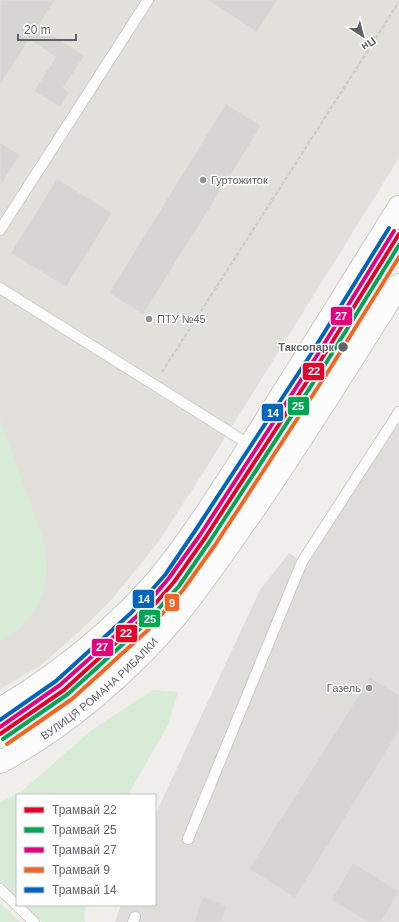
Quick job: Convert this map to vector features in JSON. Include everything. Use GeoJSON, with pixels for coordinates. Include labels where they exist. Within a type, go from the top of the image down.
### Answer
{"type":"FeatureCollection","features":[{"type":"Feature","properties":{"kind":"main road"},"geometry":{"type":"LineString","coordinates":[[0,709],[48,679],[89,645],[129,610],[161,575],[194,532],[399,207]]}},
{"type":"Feature","properties":{"kind":"main road","name":"ВУЛИЦЯ РОМАНА РИБАЛКИ"},"geometry":{"type":"LineString","coordinates":[[0,762],[57,727],[99,694],[140,656],[178,614],[207,576],[285,464],[399,285]]}},
{"type":"Feature","properties":{"kind":"lane"},"geometry":{"type":"LineString","coordinates":[[0,230],[148,0]]}},
{"type":"Feature","properties":{"kind":"lane"},"geometry":{"type":"LineString","coordinates":[[0,288],[250,445]]}},
{"type":"Feature","properties":{"kind":"lane"},"geometry":{"type":"LineString","coordinates":[[188,839],[302,562],[399,412]]}},
{"type":"Feature","properties":{"kind":"lane"},"geometry":{"type":"LineString","coordinates":[[0,889],[16,905]]}},
{"type":"Feature","properties":{"kind":"lane"},"geometry":{"type":"LineString","coordinates":[[18,906],[34,922]]}},
{"type":"Feature","properties":{"kind":"path"},"geometry":{"type":"LineString","coordinates":[[154,385],[399,2]]}},
{"type":"Feature","properties":{"kind":"shaded area","name":"ПТУ №45"},"geometry":{"type":"Polygon","coordinates":[[[0,0],[399,0],[399,158],[198,481],[156,545],[112,599],[79,632],[40,666],[0,689],[0,0]]]}},
{"type":"Feature","properties":{"kind":"shaded area"},"geometry":{"type":"Polygon","coordinates":[[[399,412],[399,922],[115,922],[121,906],[156,906],[156,813],[260,590],[289,553],[302,562],[399,412]]]}},
{"type":"Feature","properties":{"kind":"green space"},"geometry":{"type":"Polygon","coordinates":[[[0,419],[43,538],[47,569],[41,598],[34,611],[25,623],[14,633],[0,641],[0,419]]]}},
{"type":"Feature","properties":{"kind":"green space"},"geometry":{"type":"Polygon","coordinates":[[[153,690],[178,692],[168,725],[129,794],[17,794],[21,792],[93,729],[153,690]]]}},
{"type":"Feature","properties":{"kind":"green space"},"geometry":{"type":"Polygon","coordinates":[[[16,794],[16,896],[0,880],[0,802],[16,794]]]}},
{"type":"Feature","properties":{"kind":"green space"},"geometry":{"type":"Polygon","coordinates":[[[0,903],[20,922],[0,922],[0,903]]]}},
{"type":"Feature","properties":{"kind":"green space"},"geometry":{"type":"Polygon","coordinates":[[[26,906],[87,906],[84,913],[85,922],[42,922],[26,906]]]}},
{"type":"Feature","properties":{"kind":"building"},"geometry":{"type":"Polygon","coordinates":[[[0,0],[55,0],[38,26],[84,56],[63,88],[69,93],[60,107],[34,91],[56,57],[29,39],[0,85],[0,0]]]}},
{"type":"Feature","properties":{"kind":"building"},"geometry":{"type":"Polygon","coordinates":[[[208,0],[277,0],[257,32],[208,0]]]}},
{"type":"Feature","properties":{"kind":"building","name":"Гуртожиток"},"geometry":{"type":"Polygon","coordinates":[[[226,104],[261,126],[143,314],[109,293],[226,104]]]}},
{"type":"Feature","properties":{"kind":"building"},"geometry":{"type":"Polygon","coordinates":[[[0,143],[20,155],[0,186],[0,143]]]}},
{"type":"Feature","properties":{"kind":"building"},"geometry":{"type":"Polygon","coordinates":[[[57,179],[112,213],[66,287],[11,253],[57,179]]]}},
{"type":"Feature","properties":{"kind":"building"},"geometry":{"type":"Polygon","coordinates":[[[370,677],[399,695],[399,731],[295,898],[249,869],[370,677]]]}},
{"type":"Feature","properties":{"kind":"building"},"geometry":{"type":"Polygon","coordinates":[[[353,863],[399,891],[381,922],[368,922],[331,900],[353,863]]]}},
{"type":"Feature","properties":{"kind":"building"},"geometry":{"type":"Polygon","coordinates":[[[203,897],[227,906],[221,922],[194,922],[203,897]]]}},
{"type":"Feature","properties":{"kind":"tram line","name":"14"},"geometry":{"type":"LineString","coordinates":[[0,720],[56,681],[131,613],[165,575],[311,354],[389,228]]}},
{"type":"Feature","properties":{"kind":"tram line","name":"27"},"geometry":{"type":"LineString","coordinates":[[0,727],[60,685],[136,617],[169,578],[200,535],[316,357],[394,231]]}},
{"type":"Feature","properties":{"kind":"tram line","name":"22"},"geometry":{"type":"LineString","coordinates":[[0,734],[64,690],[140,621],[174,582],[205,538],[321,360],[399,234]]}},
{"type":"Feature","properties":{"kind":"tram line","name":"25"},"geometry":{"type":"LineString","coordinates":[[3,739],[68,694],[144,625],[179,586],[326,363],[399,245]]}},
{"type":"Feature","properties":{"kind":"tram line","name":"9"},"geometry":{"type":"LineString","coordinates":[[7,744],[72,699],[148,630],[183,590],[215,545],[331,367],[399,257]]}},
{"type":"Feature","properties":{"kind":"place","name":"Гуртожиток"},"geometry":{"type":"Point","coordinates":[203,180]}},
{"type":"Feature","properties":{"kind":"place","name":"ПТУ №45"},"geometry":{"type":"Point","coordinates":[149,319]}},
{"type":"Feature","properties":{"kind":"place","name":"Таксопарк"},"geometry":{"type":"Point","coordinates":[343,347]}},
{"type":"Feature","properties":{"kind":"place","name":"Газель"},"geometry":{"type":"Point","coordinates":[369,688]}}]}
